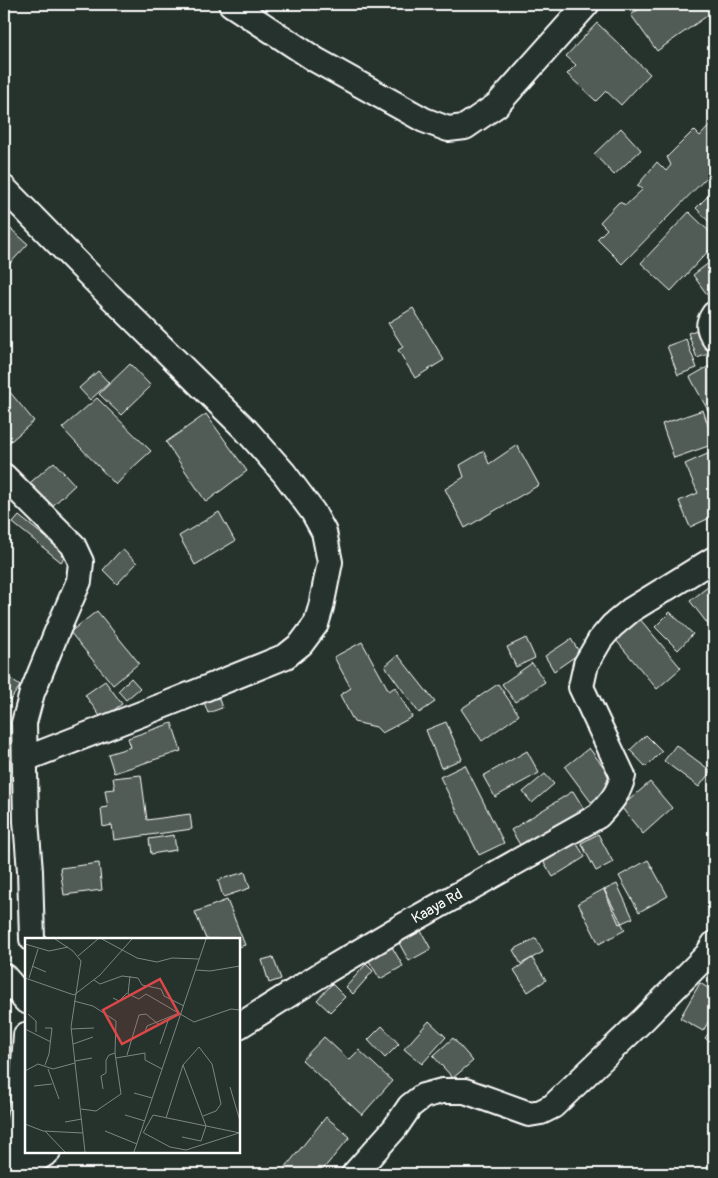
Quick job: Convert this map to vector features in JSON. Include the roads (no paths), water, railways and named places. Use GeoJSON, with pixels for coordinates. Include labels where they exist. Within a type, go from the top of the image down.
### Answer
{"type":"FeatureCollection","features":[{"type":"Feature","properties":{"kind":"street"},"geometry":{"type":"LineString","coordinates":[[231,4],[316,60],[424,120],[448,129],[465,127],[497,105],[588,4]]}},
{"type":"Feature","properties":{"kind":"street"},"geometry":{"type":"LineString","coordinates":[[4,188],[246,430],[284,473],[313,512],[324,532],[330,562],[316,624],[301,644],[286,656],[25,759]]}},
{"type":"Feature","properties":{"kind":"street"},"geometry":{"type":"LineString","coordinates":[[714,314],[709,328],[714,338]]}},
{"type":"Feature","properties":{"kind":"street"},"geometry":{"type":"LineString","coordinates":[[4,476],[73,545],[81,562],[79,581],[32,693],[24,723],[26,821],[32,938]]}},
{"type":"Feature","properties":{"kind":"street","name":"Kaaya Rd"},"geometry":{"type":"LineString","coordinates":[[240,1025],[399,928],[598,816],[612,801],[619,790],[624,776],[581,687],[586,664],[600,640],[612,626],[631,610],[714,559]]}},
{"type":"Feature","properties":{"kind":"street"},"geometry":{"type":"LineString","coordinates":[[354,1174],[395,1128],[410,1106],[422,1096],[442,1091],[465,1091],[529,1114],[541,1112],[553,1106],[644,1019],[706,955],[714,944]]}},
{"type":"Feature","properties":{"kind":"street"},"geometry":{"type":"LineString","coordinates":[[4,976],[25,1000]]}},
{"type":"Feature","properties":{"kind":"street"},"geometry":{"type":"LineString","coordinates":[[13,1174],[25,1049]]}},
{"type":"Feature","properties":{"kind":"street"},"geometry":{"type":"LineString","coordinates":[[13,1174],[46,1153]]}}]}
